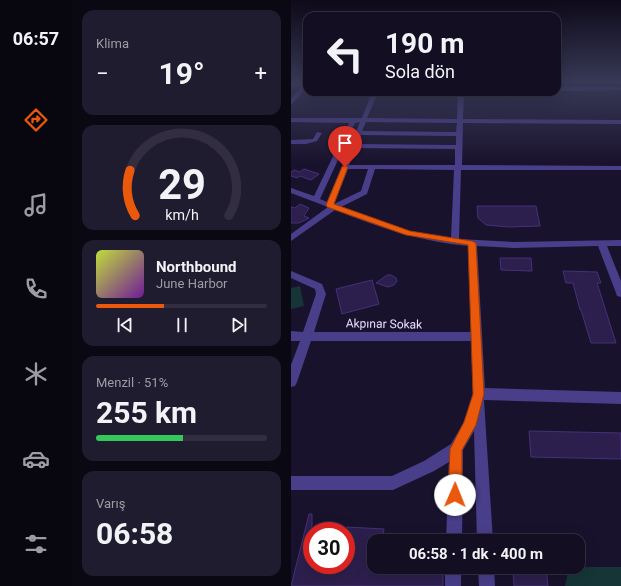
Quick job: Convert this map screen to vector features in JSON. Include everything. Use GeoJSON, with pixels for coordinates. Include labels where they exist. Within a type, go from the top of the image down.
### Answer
{"type":"FeatureCollection","features":[{"type":"Feature","properties":{"kind":"street"},"geometry":{"type":"LineString","coordinates":[[332,206],[346,164],[368,109]]}},
{"type":"Feature","properties":{"kind":"street"},"geometry":{"type":"LineString","coordinates":[[455,242],[460,109]]}},
{"type":"Feature","properties":{"kind":"street"},"geometry":{"type":"LineString","coordinates":[[291,120],[353,121],[365,117],[621,122]]}},
{"type":"Feature","properties":{"kind":"street"},"geometry":{"type":"LineString","coordinates":[[460,118],[621,117]]}},
{"type":"Feature","properties":{"kind":"street"},"geometry":{"type":"LineString","coordinates":[[316,200],[353,121]]}},
{"type":"Feature","properties":{"kind":"street"},"geometry":{"type":"LineString","coordinates":[[291,142],[306,142],[315,140],[319,133]]}},
{"type":"Feature","properties":{"kind":"street"},"geometry":{"type":"LineString","coordinates":[[359,133],[459,134]]}},
{"type":"Feature","properties":{"kind":"street"},"geometry":{"type":"LineString","coordinates":[[354,146],[459,147]]}},
{"type":"Feature","properties":{"kind":"street"},"geometry":{"type":"LineString","coordinates":[[346,164],[372,168],[621,162]]}},
{"type":"Feature","properties":{"kind":"street"},"geometry":{"type":"LineString","coordinates":[[346,164],[621,168]]}},
{"type":"Feature","properties":{"kind":"street"},"geometry":{"type":"LineString","coordinates":[[291,238],[332,206],[364,192],[372,168]]}},
{"type":"Feature","properties":{"kind":"street"},"geometry":{"type":"LineString","coordinates":[[291,190],[409,234],[455,242],[621,243]]}},
{"type":"Feature","properties":{"kind":"street"},"geometry":{"type":"LineString","coordinates":[[472,243],[485,534]]}},
{"type":"Feature","properties":{"kind":"street"},"geometry":{"type":"LineString","coordinates":[[601,243],[621,293]]}},
{"type":"Feature","properties":{"kind":"street"},"geometry":{"type":"LineString","coordinates":[[291,274],[319,287],[321,294],[291,382]]}},
{"type":"Feature","properties":{"kind":"street","name":"Akpınar Sokak"},"geometry":{"type":"LineString","coordinates":[[291,336],[452,338],[476,336]]}},
{"type":"Feature","properties":{"kind":"street"},"geometry":{"type":"LineString","coordinates":[[479,394],[621,398]]}},
{"type":"Feature","properties":{"kind":"street"},"geometry":{"type":"LineString","coordinates":[[291,483],[393,483],[429,466],[456,449],[470,425],[479,394]]}},
{"type":"Feature","properties":{"kind":"street"},"geometry":{"type":"LineString","coordinates":[[454,534],[456,449]]}},
{"type":"Feature","properties":{"kind":"street"},"geometry":{"type":"LineString","coordinates":[[453,574],[453,586]]}},
{"type":"Feature","properties":{"kind":"street"},"geometry":{"type":"LineString","coordinates":[[486,574],[487,586]]}},
{"type":"Feature","properties":{"kind":"green space"},"geometry":{"type":"Polygon","coordinates":[[[300,286],[304,306],[291,309],[291,288],[300,286]]]}},
{"type":"Feature","properties":{"kind":"green space"},"geometry":{"type":"Polygon","coordinates":[[[585,567],[621,567],[621,586],[565,586],[568,574],[585,574],[585,567]]]}},
{"type":"Feature","properties":{"kind":"building"},"geometry":{"type":"Polygon","coordinates":[[[304,169],[319,174],[311,180],[300,176],[297,178],[291,176],[291,172],[294,170],[300,172],[304,169]]]}},
{"type":"Feature","properties":{"kind":"building"},"geometry":{"type":"Polygon","coordinates":[[[300,204],[309,208],[304,216],[309,218],[299,223],[291,223],[291,207],[295,208],[300,204]]]}},
{"type":"Feature","properties":{"kind":"building"},"geometry":{"type":"Polygon","coordinates":[[[477,206],[536,206],[540,226],[509,227],[486,225],[478,218],[477,206]]]}},
{"type":"Feature","properties":{"kind":"building"},"geometry":{"type":"Polygon","coordinates":[[[500,258],[531,258],[532,271],[501,270],[500,258]]]}},
{"type":"Feature","properties":{"kind":"building"},"geometry":{"type":"Polygon","coordinates":[[[563,271],[597,272],[601,283],[597,283],[616,343],[591,343],[573,283],[566,283],[563,271]]]}},
{"type":"Feature","properties":{"kind":"building"},"geometry":{"type":"Polygon","coordinates":[[[387,275],[391,275],[396,278],[397,281],[394,285],[388,287],[376,283],[387,275]]]}},
{"type":"Feature","properties":{"kind":"building"},"geometry":{"type":"Polygon","coordinates":[[[372,280],[379,304],[342,314],[336,289],[372,280]]]}},
{"type":"Feature","properties":{"kind":"building"},"geometry":{"type":"Polygon","coordinates":[[[529,431],[621,433],[621,459],[531,457],[529,431]]]}},
{"type":"Feature","properties":{"kind":"building"},"geometry":{"type":"Polygon","coordinates":[[[309,514],[312,514],[312,522],[307,522],[309,514]]]}},
{"type":"Feature","properties":{"kind":"building"},"geometry":{"type":"Polygon","coordinates":[[[355,527],[384,529],[383,534],[367,534],[367,574],[443,574],[443,586],[291,586],[303,538],[303,574],[355,574],[355,527]]]}},
{"type":"Feature","properties":{"kind":"building"},"geometry":{"type":"Polygon","coordinates":[[[513,574],[547,574],[548,586],[514,586],[513,574]]]}},
{"type":"Feature","properties":{"kind":"route"},"geometry":{"type":"LineString","coordinates":[[345,167],[330,205],[409,234],[455,242],[472,243],[479,394],[470,425],[456,449],[455,495]]}}]}
